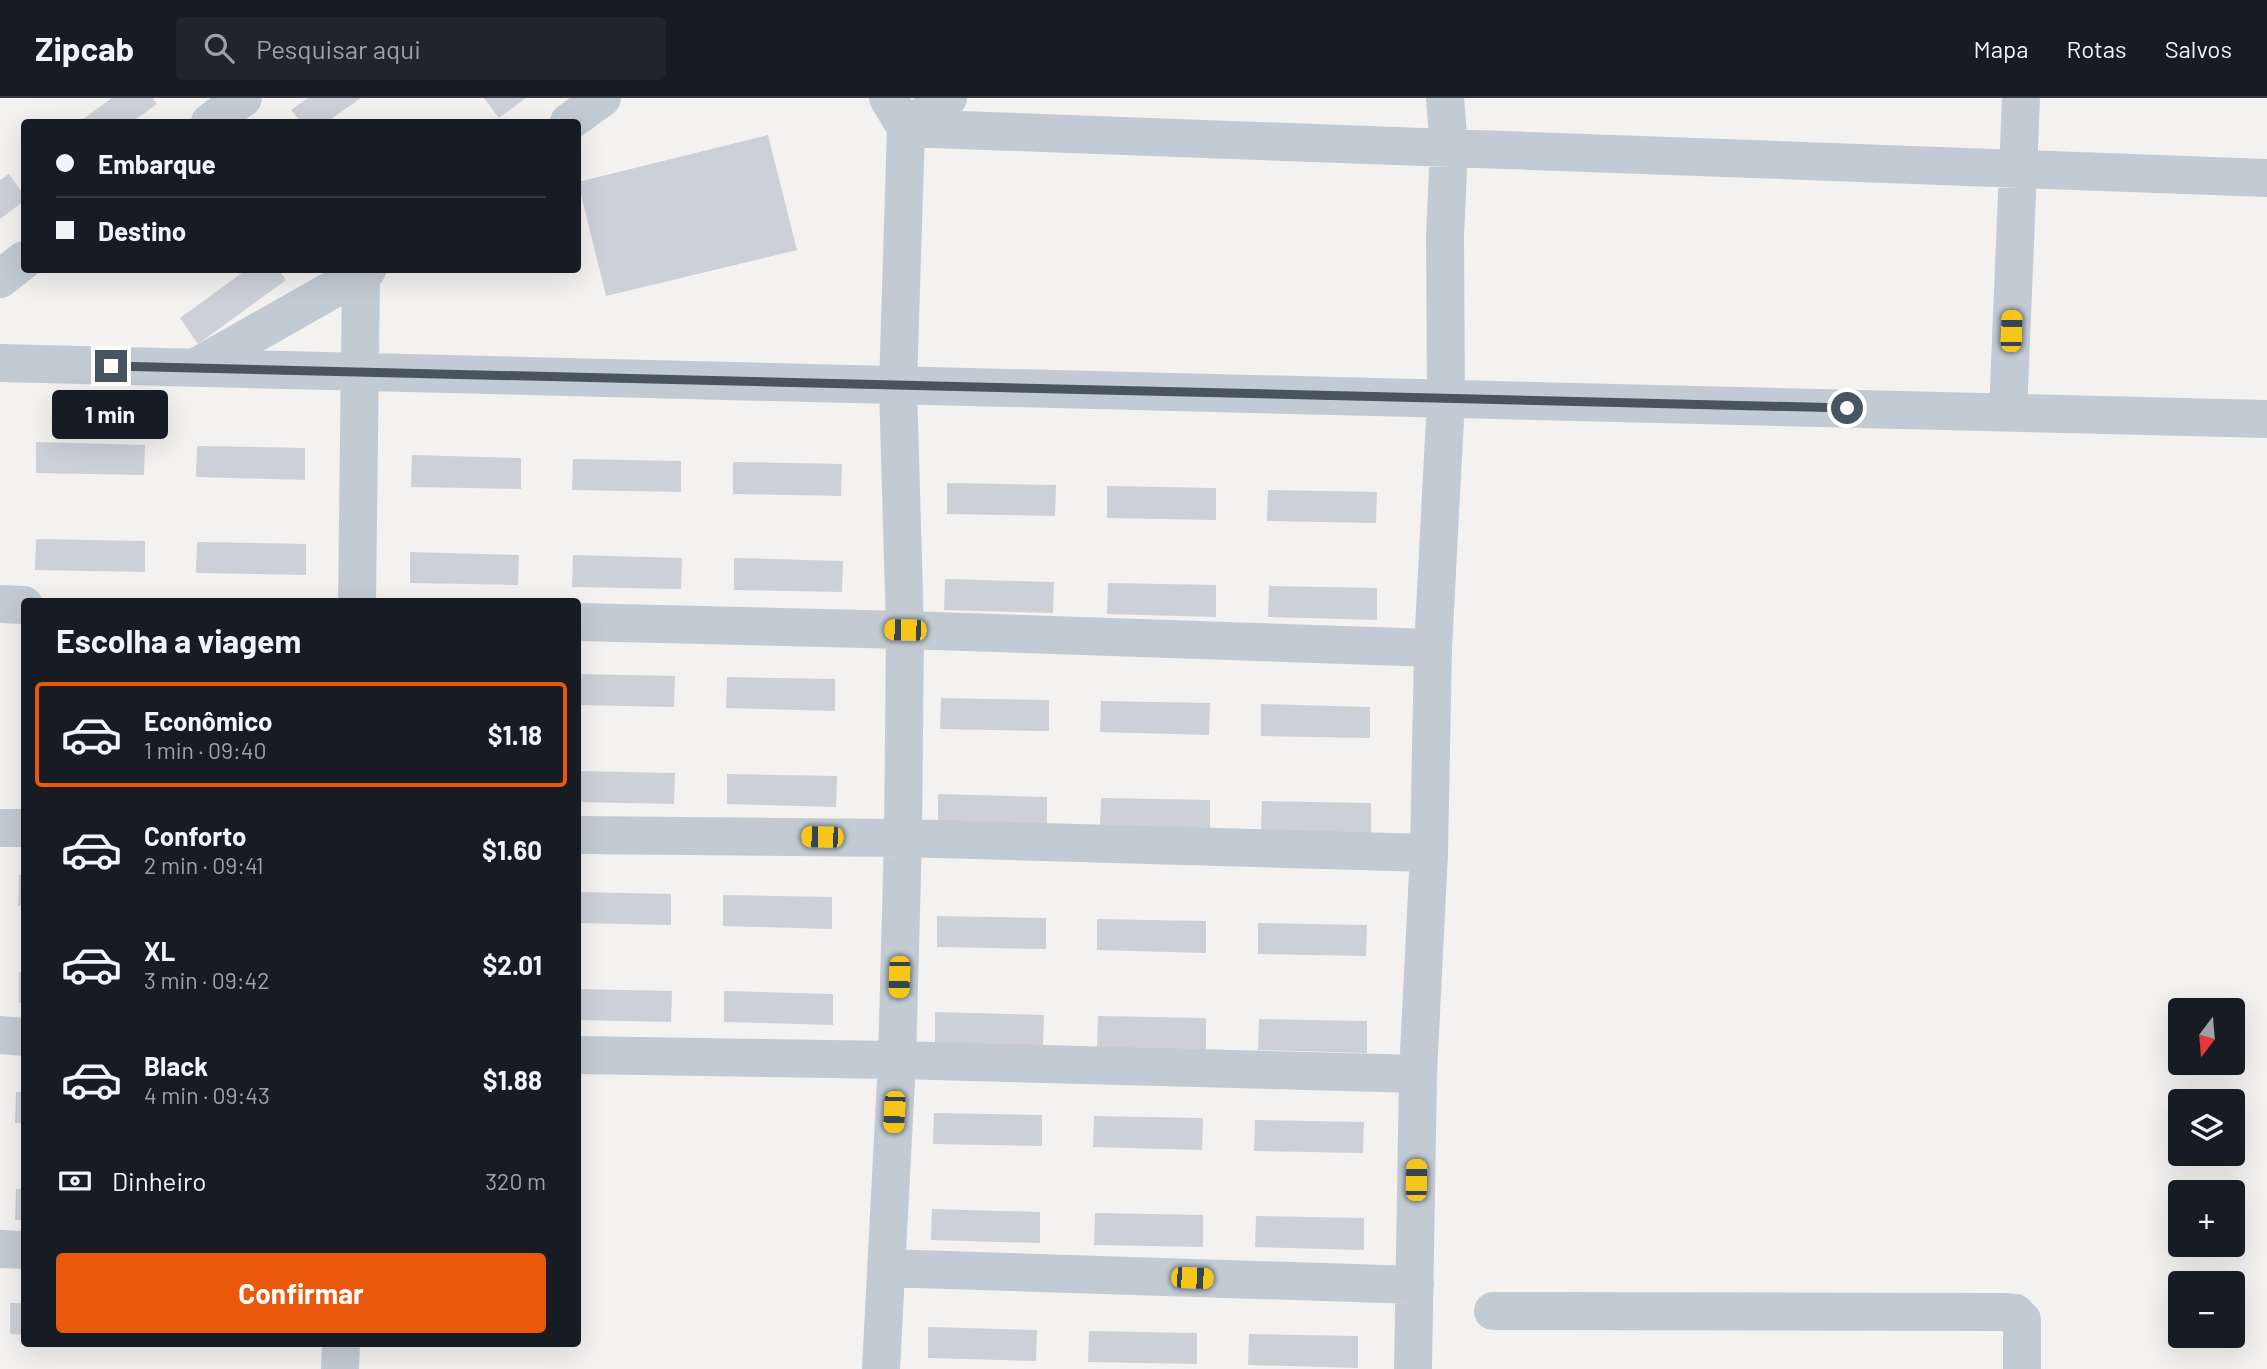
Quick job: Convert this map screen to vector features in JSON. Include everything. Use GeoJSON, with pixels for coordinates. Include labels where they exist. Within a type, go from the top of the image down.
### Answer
{"type":"FeatureCollection","features":[{"type":"Feature","properties":{"kind":"street"},"geometry":{"type":"LineString","coordinates":[[573,119],[603,98]]}},
{"type":"Feature","properties":{"kind":"street"},"geometry":{"type":"LineString","coordinates":[[897,113],[948,98]]}},
{"type":"Feature","properties":{"kind":"street"},"geometry":{"type":"LineString","coordinates":[[1413,1369],[1418,1074],[1429,853],[1433,648],[1446,399],[1449,148],[1446,98]]}},
{"type":"Feature","properties":{"kind":"street"},"geometry":{"type":"LineString","coordinates":[[2008,412],[2021,98]]}},
{"type":"Feature","properties":{"kind":"street"},"geometry":{"type":"LineString","coordinates":[[897,113],[1449,148],[2267,178]]}},
{"type":"Feature","properties":{"kind":"street"},"geometry":{"type":"LineString","coordinates":[[881,1369],[897,1060],[904,838],[905,630],[898,386],[897,113]]}},
{"type":"Feature","properties":{"kind":"street"},"geometry":{"type":"LineString","coordinates":[[0,279],[21,262]]}},
{"type":"Feature","properties":{"kind":"street"},"geometry":{"type":"LineString","coordinates":[[195,368],[359,273]]}},
{"type":"Feature","properties":{"kind":"street"},"geometry":{"type":"LineString","coordinates":[[357,598],[358,372],[362,273]]}},
{"type":"Feature","properties":{"kind":"street"},"geometry":{"type":"LineString","coordinates":[[0,363],[2267,419]]}},
{"type":"Feature","properties":{"kind":"street"},"geometry":{"type":"LineString","coordinates":[[0,604],[21,605]]}},
{"type":"Feature","properties":{"kind":"street"},"geometry":{"type":"LineString","coordinates":[[581,622],[1433,648]]}},
{"type":"Feature","properties":{"kind":"street"},"geometry":{"type":"LineString","coordinates":[[0,828],[21,828]]}},
{"type":"Feature","properties":{"kind":"street"},"geometry":{"type":"LineString","coordinates":[[581,835],[904,838],[1429,853]]}},
{"type":"Feature","properties":{"kind":"street"},"geometry":{"type":"LineString","coordinates":[[0,1035],[21,1037]]}},
{"type":"Feature","properties":{"kind":"street"},"geometry":{"type":"LineString","coordinates":[[581,1055],[897,1060],[1418,1074]]}},
{"type":"Feature","properties":{"kind":"street"},"geometry":{"type":"LineString","coordinates":[[0,1249],[21,1250]]}},
{"type":"Feature","properties":{"kind":"street"},"geometry":{"type":"LineString","coordinates":[[886,1268],[1415,1285]]}},
{"type":"Feature","properties":{"kind":"street"},"geometry":{"type":"LineString","coordinates":[[1493,1311],[2014,1313],[2022,1320],[2022,1369]]}},
{"type":"Feature","properties":{"kind":"street"},"geometry":{"type":"LineString","coordinates":[[340,1369],[341,1347]]}},
{"type":"Feature","properties":{"kind":"building"},"geometry":{"type":"Polygon","coordinates":[[[112,98],[153,98],[157,104],[136,119],[83,119],[112,98]]]}},
{"type":"Feature","properties":{"kind":"building"},"geometry":{"type":"Polygon","coordinates":[[[308,98],[361,98],[331,119],[298,119],[291,110],[308,98]]]}},
{"type":"Feature","properties":{"kind":"building"},"geometry":{"type":"Polygon","coordinates":[[[484,98],[526,98],[499,118],[484,98]]]}},
{"type":"Feature","properties":{"kind":"building"},"geometry":{"type":"Polygon","coordinates":[[[768,135],[797,250],[606,296],[581,194],[581,181],[768,135]]]}},
{"type":"Feature","properties":{"kind":"building"},"geometry":{"type":"Polygon","coordinates":[[[9,174],[21,191],[21,203],[0,219],[0,180],[9,174]]]}},
{"type":"Feature","properties":{"kind":"building"},"geometry":{"type":"Polygon","coordinates":[[[242,273],[281,273],[286,280],[198,344],[180,318],[242,273]]]}},
{"type":"Feature","properties":{"kind":"building"},"geometry":{"type":"Polygon","coordinates":[[[36,442],[145,445],[144,475],[36,473],[36,442]]]}},
{"type":"Feature","properties":{"kind":"building"},"geometry":{"type":"Polygon","coordinates":[[[197,446],[305,448],[305,480],[196,477],[197,446]]]}},
{"type":"Feature","properties":{"kind":"building"},"geometry":{"type":"Polygon","coordinates":[[[412,455],[521,458],[521,489],[411,487],[412,455]]]}},
{"type":"Feature","properties":{"kind":"building"},"geometry":{"type":"Polygon","coordinates":[[[573,459],[681,461],[681,492],[572,490],[573,459]]]}},
{"type":"Feature","properties":{"kind":"building"},"geometry":{"type":"Polygon","coordinates":[[[733,462],[842,464],[841,496],[733,494],[733,462]]]}},
{"type":"Feature","properties":{"kind":"building"},"geometry":{"type":"Polygon","coordinates":[[[947,483],[1056,485],[1055,516],[947,514],[947,483]]]}},
{"type":"Feature","properties":{"kind":"building"},"geometry":{"type":"Polygon","coordinates":[[[1107,486],[1216,488],[1216,520],[1107,518],[1107,486]]]}},
{"type":"Feature","properties":{"kind":"building"},"geometry":{"type":"Polygon","coordinates":[[[1268,490],[1377,492],[1376,523],[1267,521],[1268,490]]]}},
{"type":"Feature","properties":{"kind":"building"},"geometry":{"type":"Polygon","coordinates":[[[36,539],[145,541],[145,572],[35,570],[36,539]]]}},
{"type":"Feature","properties":{"kind":"building"},"geometry":{"type":"Polygon","coordinates":[[[197,542],[306,544],[306,575],[196,573],[197,542]]]}},
{"type":"Feature","properties":{"kind":"building"},"geometry":{"type":"Polygon","coordinates":[[[410,552],[519,555],[518,585],[410,583],[410,552]]]}},
{"type":"Feature","properties":{"kind":"building"},"geometry":{"type":"Polygon","coordinates":[[[573,555],[682,558],[681,589],[572,587],[573,555]]]}},
{"type":"Feature","properties":{"kind":"building"},"geometry":{"type":"Polygon","coordinates":[[[734,558],[843,561],[842,592],[734,590],[734,558]]]}},
{"type":"Feature","properties":{"kind":"building"},"geometry":{"type":"Polygon","coordinates":[[[945,579],[1054,582],[1053,613],[944,610],[945,579]]]}},
{"type":"Feature","properties":{"kind":"building"},"geometry":{"type":"Polygon","coordinates":[[[1108,583],[1216,585],[1216,617],[1107,614],[1108,583]]]}},
{"type":"Feature","properties":{"kind":"building"},"geometry":{"type":"Polygon","coordinates":[[[1269,586],[1377,588],[1377,620],[1268,617],[1269,586]]]}},
{"type":"Feature","properties":{"kind":"building"},"geometry":{"type":"Polygon","coordinates":[[[581,674],[675,676],[674,707],[581,705],[581,674]]]}},
{"type":"Feature","properties":{"kind":"building"},"geometry":{"type":"Polygon","coordinates":[[[727,677],[835,679],[835,711],[726,708],[727,677]]]}},
{"type":"Feature","properties":{"kind":"building"},"geometry":{"type":"Polygon","coordinates":[[[941,698],[1049,700],[1049,731],[940,729],[941,698]]]}},
{"type":"Feature","properties":{"kind":"building"},"geometry":{"type":"Polygon","coordinates":[[[1101,701],[1210,703],[1209,735],[1100,732],[1101,701]]]}},
{"type":"Feature","properties":{"kind":"building"},"geometry":{"type":"Polygon","coordinates":[[[1261,704],[1370,707],[1370,738],[1261,736],[1261,704]]]}},
{"type":"Feature","properties":{"kind":"building"},"geometry":{"type":"Polygon","coordinates":[[[581,771],[675,773],[674,804],[581,802],[581,771]]]}},
{"type":"Feature","properties":{"kind":"building"},"geometry":{"type":"Polygon","coordinates":[[[727,774],[837,776],[836,807],[727,804],[727,774]]]}},
{"type":"Feature","properties":{"kind":"building"},"geometry":{"type":"Polygon","coordinates":[[[938,794],[1047,797],[1047,828],[938,825],[938,794]]]}},
{"type":"Feature","properties":{"kind":"building"},"geometry":{"type":"Polygon","coordinates":[[[1101,798],[1210,800],[1210,832],[1100,829],[1101,798]]]}},
{"type":"Feature","properties":{"kind":"building"},"geometry":{"type":"Polygon","coordinates":[[[1262,801],[1371,803],[1371,835],[1261,832],[1262,801]]]}},
{"type":"Feature","properties":{"kind":"building"},"geometry":{"type":"Polygon","coordinates":[[[19,875],[21,875],[21,906],[18,906],[19,875]]]}},
{"type":"Feature","properties":{"kind":"building"},"geometry":{"type":"Polygon","coordinates":[[[581,892],[671,894],[671,925],[581,923],[581,892]]]}},
{"type":"Feature","properties":{"kind":"building"},"geometry":{"type":"Polygon","coordinates":[[[723,895],[832,897],[832,929],[723,926],[723,895]]]}},
{"type":"Feature","properties":{"kind":"building"},"geometry":{"type":"Polygon","coordinates":[[[937,916],[1046,918],[1046,949],[937,947],[937,916]]]}},
{"type":"Feature","properties":{"kind":"building"},"geometry":{"type":"Polygon","coordinates":[[[1097,919],[1206,921],[1206,953],[1097,950],[1097,919]]]}},
{"type":"Feature","properties":{"kind":"building"},"geometry":{"type":"Polygon","coordinates":[[[1258,923],[1367,925],[1366,956],[1258,954],[1258,923]]]}},
{"type":"Feature","properties":{"kind":"building"},"geometry":{"type":"Polygon","coordinates":[[[19,972],[21,972],[21,1003],[19,972]]]}},
{"type":"Feature","properties":{"kind":"building"},"geometry":{"type":"Polygon","coordinates":[[[581,989],[672,991],[671,1022],[581,1020],[581,989]]]}},
{"type":"Feature","properties":{"kind":"building"},"geometry":{"type":"Polygon","coordinates":[[[724,991],[833,994],[833,1025],[724,1022],[724,991]]]}},
{"type":"Feature","properties":{"kind":"building"},"geometry":{"type":"Polygon","coordinates":[[[935,1012],[1044,1015],[1043,1046],[935,1043],[935,1012]]]}},
{"type":"Feature","properties":{"kind":"building"},"geometry":{"type":"Polygon","coordinates":[[[1098,1016],[1206,1018],[1206,1050],[1097,1047],[1098,1016]]]}},
{"type":"Feature","properties":{"kind":"building"},"geometry":{"type":"Polygon","coordinates":[[[1259,1019],[1367,1021],[1367,1053],[1258,1050],[1259,1019]]]}},
{"type":"Feature","properties":{"kind":"building"},"geometry":{"type":"Polygon","coordinates":[[[16,1092],[21,1092],[21,1123],[15,1123],[16,1092]]]}},
{"type":"Feature","properties":{"kind":"building"},"geometry":{"type":"Polygon","coordinates":[[[934,1113],[1042,1115],[1042,1146],[933,1144],[934,1113]]]}},
{"type":"Feature","properties":{"kind":"building"},"geometry":{"type":"Polygon","coordinates":[[[1094,1116],[1203,1118],[1202,1150],[1093,1147],[1094,1116]]]}},
{"type":"Feature","properties":{"kind":"building"},"geometry":{"type":"Polygon","coordinates":[[[1255,1120],[1364,1122],[1363,1153],[1254,1151],[1255,1120]]]}},
{"type":"Feature","properties":{"kind":"building"},"geometry":{"type":"Polygon","coordinates":[[[16,1189],[21,1189],[21,1220],[15,1220],[16,1189]]]}},
{"type":"Feature","properties":{"kind":"building"},"geometry":{"type":"Polygon","coordinates":[[[932,1209],[1040,1212],[1040,1243],[931,1240],[932,1209]]]}},
{"type":"Feature","properties":{"kind":"building"},"geometry":{"type":"Polygon","coordinates":[[[1095,1213],[1203,1215],[1203,1247],[1094,1245],[1095,1213]]]}},
{"type":"Feature","properties":{"kind":"building"},"geometry":{"type":"Polygon","coordinates":[[[1256,1216],[1364,1218],[1364,1250],[1255,1247],[1256,1216]]]}},
{"type":"Feature","properties":{"kind":"building"},"geometry":{"type":"Polygon","coordinates":[[[10,1303],[21,1303],[21,1335],[10,1334],[10,1303]]]}},
{"type":"Feature","properties":{"kind":"building"},"geometry":{"type":"Polygon","coordinates":[[[928,1327],[1037,1330],[1036,1361],[928,1358],[928,1327]]]}},
{"type":"Feature","properties":{"kind":"building"},"geometry":{"type":"Polygon","coordinates":[[[1089,1331],[1197,1333],[1197,1364],[1088,1362],[1089,1331]]]}},
{"type":"Feature","properties":{"kind":"building"},"geometry":{"type":"Polygon","coordinates":[[[1249,1334],[1358,1336],[1358,1368],[1248,1365],[1249,1334]]]}},
{"type":"Feature","properties":{"kind":"route"},"geometry":{"type":"LineString","coordinates":[[111,366],[1847,408]]}}]}
